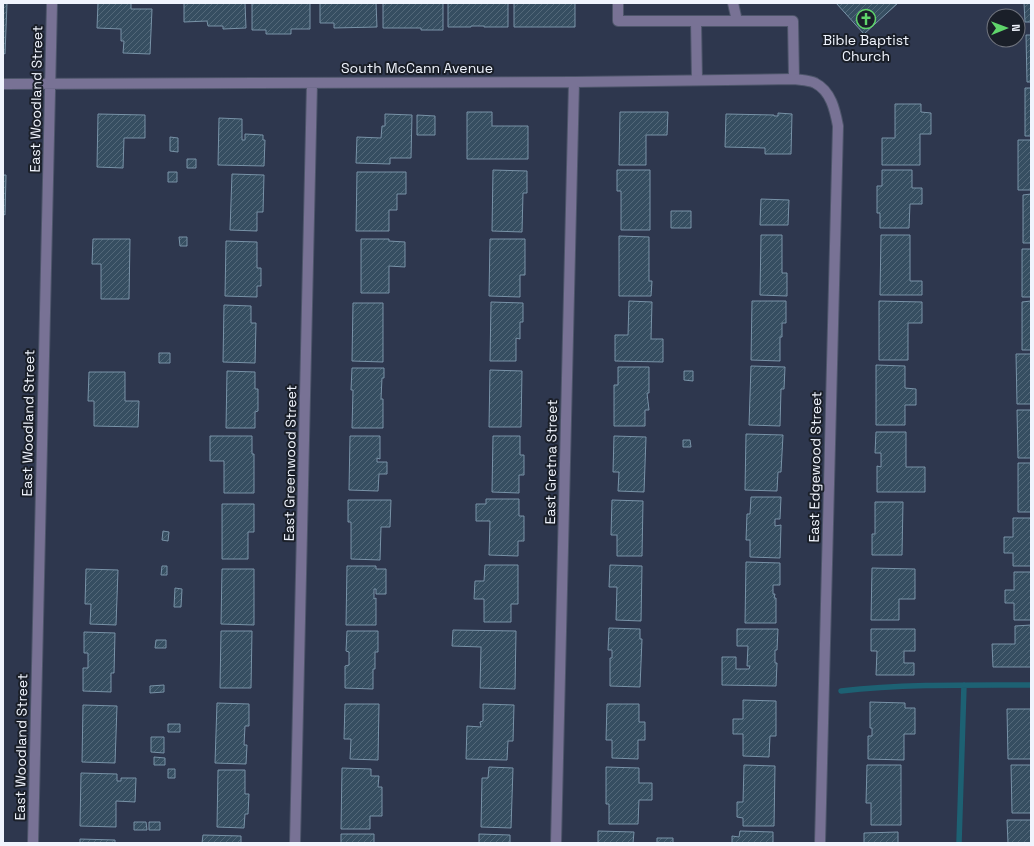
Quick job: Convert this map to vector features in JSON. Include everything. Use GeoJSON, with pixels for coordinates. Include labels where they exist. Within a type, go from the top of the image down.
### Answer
{"type":"FeatureCollection","features":[{"type":"Feature","properties":{"kind":"street","name":"East Woodland Street"},"geometry":{"type":"LineString","coordinates":[[33,843],[52,3]]}},
{"type":"Feature","properties":{"kind":"street"},"geometry":{"type":"LineString","coordinates":[[618,3],[618,21],[793,21],[794,79]]}},
{"type":"Feature","properties":{"kind":"street"},"geometry":{"type":"LineString","coordinates":[[733,3],[737,21]]}},
{"type":"Feature","properties":{"kind":"street"},"geometry":{"type":"LineString","coordinates":[[696,21],[697,80]]}},
{"type":"Feature","properties":{"kind":"street","name":"South McCann Avenue"},"geometry":{"type":"LineString","coordinates":[[3,84],[574,82],[794,79],[815,83],[827,93]]}},
{"type":"Feature","properties":{"kind":"street","name":"East Gretna Street"},"geometry":{"type":"LineString","coordinates":[[556,843],[574,82]]}},
{"type":"Feature","properties":{"kind":"street","name":"East Greenwood Street"},"geometry":{"type":"LineString","coordinates":[[295,843],[312,83]]}},
{"type":"Feature","properties":{"kind":"street","name":"East Edgewood Street"},"geometry":{"type":"LineString","coordinates":[[820,843],[838,126],[835,108],[827,93]]}},
{"type":"Feature","properties":{"kind":"building"},"geometry":{"type":"Polygon","coordinates":[[[3,3],[7,3],[5,54],[3,53],[3,3]]]}},
{"type":"Feature","properties":{"kind":"building"},"geometry":{"type":"Polygon","coordinates":[[[98,3],[131,3],[131,9],[152,9],[150,54],[123,53],[124,41],[121,41],[121,29],[97,28],[98,3]]]}},
{"type":"Feature","properties":{"kind":"building"},"geometry":{"type":"Polygon","coordinates":[[[184,3],[245,3],[246,28],[223,29],[223,26],[208,26],[207,21],[184,22],[184,3]]]}},
{"type":"Feature","properties":{"kind":"building"},"geometry":{"type":"Polygon","coordinates":[[[252,3],[310,3],[310,29],[291,29],[291,34],[266,34],[266,30],[252,30],[252,3]]]}},
{"type":"Feature","properties":{"kind":"building"},"geometry":{"type":"Polygon","coordinates":[[[320,3],[376,3],[377,27],[334,28],[334,23],[320,23],[320,3]]]}},
{"type":"Feature","properties":{"kind":"building"},"geometry":{"type":"Polygon","coordinates":[[[383,3],[443,3],[443,30],[421,30],[421,28],[383,28],[383,3]]]}},
{"type":"Feature","properties":{"kind":"building"},"geometry":{"type":"Polygon","coordinates":[[[448,3],[508,3],[508,27],[448,27],[448,3]]]}},
{"type":"Feature","properties":{"kind":"building"},"geometry":{"type":"Polygon","coordinates":[[[514,3],[575,3],[575,27],[514,27],[514,3]]]}},
{"type":"Feature","properties":{"kind":"building","name":"Bible Baptist Church"},"geometry":{"type":"Polygon","coordinates":[[[836,3],[898,3],[864,34],[836,3]]]}},
{"type":"Feature","properties":{"kind":"building"},"geometry":{"type":"Polygon","coordinates":[[[1024,3],[1031,3],[1031,22],[1026,22],[1026,8],[1024,8],[1024,3]]]}},
{"type":"Feature","properties":{"kind":"building"},"geometry":{"type":"Polygon","coordinates":[[[1026,35],[1031,35],[1031,82],[1027,82],[1026,35]]]}},
{"type":"Feature","properties":{"kind":"building"},"geometry":{"type":"Polygon","coordinates":[[[1025,88],[1031,88],[1031,136],[1025,136],[1025,88]]]}},
{"type":"Feature","properties":{"kind":"building"},"geometry":{"type":"Polygon","coordinates":[[[895,104],[921,104],[921,112],[931,113],[931,134],[920,134],[920,165],[882,165],[882,138],[895,138],[895,104]]]}},
{"type":"Feature","properties":{"kind":"building"},"geometry":{"type":"Polygon","coordinates":[[[467,112],[492,112],[492,126],[528,126],[528,159],[467,159],[467,112]]]}},
{"type":"Feature","properties":{"kind":"building"},"geometry":{"type":"Polygon","coordinates":[[[620,112],[668,112],[667,135],[646,135],[646,165],[619,165],[620,112]]]}},
{"type":"Feature","properties":{"kind":"building"},"geometry":{"type":"Polygon","coordinates":[[[778,113],[792,114],[791,154],[765,154],[765,148],[725,147],[726,114],[778,116],[778,113]]]}},
{"type":"Feature","properties":{"kind":"building"},"geometry":{"type":"Polygon","coordinates":[[[98,114],[145,115],[145,138],[124,138],[123,168],[97,167],[98,114]]]}},
{"type":"Feature","properties":{"kind":"building"},"geometry":{"type":"Polygon","coordinates":[[[385,114],[412,115],[411,158],[390,158],[390,164],[356,163],[357,137],[381,138],[382,126],[385,126],[385,114]]]}},
{"type":"Feature","properties":{"kind":"building"},"geometry":{"type":"Polygon","coordinates":[[[417,115],[435,116],[435,135],[417,135],[417,115]]]}},
{"type":"Feature","properties":{"kind":"building"},"geometry":{"type":"Polygon","coordinates":[[[219,118],[242,119],[242,140],[245,140],[245,134],[263,135],[263,140],[265,140],[264,166],[218,165],[219,118]]]}},
{"type":"Feature","properties":{"kind":"building"},"geometry":{"type":"Polygon","coordinates":[[[170,137],[178,138],[178,152],[170,151],[170,137]]]}},
{"type":"Feature","properties":{"kind":"building"},"geometry":{"type":"Polygon","coordinates":[[[1018,140],[1031,140],[1031,190],[1018,190],[1018,140]]]}},
{"type":"Feature","properties":{"kind":"building"},"geometry":{"type":"Polygon","coordinates":[[[187,159],[196,159],[196,168],[187,168],[187,159]]]}},
{"type":"Feature","properties":{"kind":"building"},"geometry":{"type":"Polygon","coordinates":[[[493,170],[527,171],[527,193],[523,193],[522,232],[492,231],[493,170]]]}},
{"type":"Feature","properties":{"kind":"building"},"geometry":{"type":"Polygon","coordinates":[[[617,170],[650,170],[650,230],[621,230],[621,191],[617,191],[617,170]]]}},
{"type":"Feature","properties":{"kind":"building"},"geometry":{"type":"Polygon","coordinates":[[[882,170],[912,170],[912,188],[922,188],[922,204],[910,204],[909,228],[880,228],[880,213],[877,213],[877,186],[882,186],[882,170]]]}},
{"type":"Feature","properties":{"kind":"building"},"geometry":{"type":"Polygon","coordinates":[[[168,172],[177,172],[177,182],[168,182],[168,172]]]}},
{"type":"Feature","properties":{"kind":"building"},"geometry":{"type":"Polygon","coordinates":[[[357,172],[406,172],[406,194],[397,194],[397,210],[389,210],[389,231],[356,231],[357,172]]]}},
{"type":"Feature","properties":{"kind":"building"},"geometry":{"type":"Polygon","coordinates":[[[232,174],[264,175],[263,212],[257,212],[257,231],[230,230],[232,174]]]}},
{"type":"Feature","properties":{"kind":"building"},"geometry":{"type":"Polygon","coordinates":[[[3,175],[6,175],[5,215],[3,214],[3,175]]]}},
{"type":"Feature","properties":{"kind":"building"},"geometry":{"type":"Polygon","coordinates":[[[1031,194],[1031,243],[1023,243],[1023,195],[1031,194]]]}},
{"type":"Feature","properties":{"kind":"building"},"geometry":{"type":"Polygon","coordinates":[[[761,199],[789,200],[788,225],[760,225],[761,199]]]}},
{"type":"Feature","properties":{"kind":"building"},"geometry":{"type":"Polygon","coordinates":[[[671,211],[691,211],[691,228],[671,228],[671,211]]]}},
{"type":"Feature","properties":{"kind":"building"},"geometry":{"type":"Polygon","coordinates":[[[761,235],[782,235],[782,273],[787,273],[787,296],[760,295],[761,235]]]}},
{"type":"Feature","properties":{"kind":"building"},"geometry":{"type":"Polygon","coordinates":[[[881,235],[910,235],[910,281],[922,281],[922,295],[880,295],[881,235]]]}},
{"type":"Feature","properties":{"kind":"building"},"geometry":{"type":"Polygon","coordinates":[[[619,236],[649,237],[649,281],[652,281],[651,296],[619,296],[619,236]]]}},
{"type":"Feature","properties":{"kind":"building"},"geometry":{"type":"Polygon","coordinates":[[[179,237],[187,237],[187,246],[180,246],[179,237]]]}},
{"type":"Feature","properties":{"kind":"building"},"geometry":{"type":"Polygon","coordinates":[[[93,239],[130,239],[129,299],[101,299],[101,264],[92,264],[93,239]]]}},
{"type":"Feature","properties":{"kind":"building"},"geometry":{"type":"Polygon","coordinates":[[[361,239],[389,239],[389,241],[405,242],[405,267],[389,266],[389,293],[361,293],[361,239]]]}},
{"type":"Feature","properties":{"kind":"building"},"geometry":{"type":"Polygon","coordinates":[[[490,239],[525,239],[525,275],[520,275],[520,297],[489,296],[490,239]]]}},
{"type":"Feature","properties":{"kind":"building"},"geometry":{"type":"Polygon","coordinates":[[[226,241],[257,242],[257,268],[261,268],[261,286],[257,286],[257,297],[225,296],[226,241]]]}},
{"type":"Feature","properties":{"kind":"building"},"geometry":{"type":"Polygon","coordinates":[[[1022,249],[1031,249],[1031,297],[1022,297],[1022,249]]]}},
{"type":"Feature","properties":{"kind":"building"},"geometry":{"type":"Polygon","coordinates":[[[629,301],[652,302],[651,339],[663,339],[663,362],[615,361],[615,335],[628,335],[629,301]]]}},
{"type":"Feature","properties":{"kind":"building"},"geometry":{"type":"Polygon","coordinates":[[[752,301],[786,301],[786,323],[782,323],[782,337],[780,337],[780,361],[751,360],[752,301]]]}},
{"type":"Feature","properties":{"kind":"building"},"geometry":{"type":"Polygon","coordinates":[[[879,301],[922,302],[922,323],[908,323],[908,360],[879,360],[879,301]]]}},
{"type":"Feature","properties":{"kind":"building"},"geometry":{"type":"Polygon","coordinates":[[[1031,301],[1031,350],[1022,350],[1022,302],[1031,301]]]}},
{"type":"Feature","properties":{"kind":"building"},"geometry":{"type":"Polygon","coordinates":[[[491,302],[523,303],[523,322],[520,322],[520,339],[516,338],[516,361],[490,361],[491,302]]]}},
{"type":"Feature","properties":{"kind":"building"},"geometry":{"type":"Polygon","coordinates":[[[353,303],[383,303],[383,362],[352,361],[353,303]]]}},
{"type":"Feature","properties":{"kind":"building"},"geometry":{"type":"Polygon","coordinates":[[[224,305],[251,306],[251,323],[256,323],[255,363],[223,362],[224,305]]]}},
{"type":"Feature","properties":{"kind":"building"},"geometry":{"type":"Polygon","coordinates":[[[159,353],[170,353],[170,363],[159,363],[159,353]]]}},
{"type":"Feature","properties":{"kind":"building"},"geometry":{"type":"Polygon","coordinates":[[[1016,354],[1031,354],[1031,404],[1017,404],[1016,354]]]}},
{"type":"Feature","properties":{"kind":"building"},"geometry":{"type":"Polygon","coordinates":[[[876,365],[905,366],[905,388],[916,389],[916,405],[905,405],[905,425],[876,425],[876,365]]]}},
{"type":"Feature","properties":{"kind":"building"},"geometry":{"type":"Polygon","coordinates":[[[751,366],[785,367],[784,389],[781,389],[780,426],[749,425],[751,366]]]}},
{"type":"Feature","properties":{"kind":"building"},"geometry":{"type":"Polygon","coordinates":[[[618,367],[649,367],[649,393],[647,393],[649,410],[645,410],[645,426],[614,426],[614,385],[618,385],[618,367]]]}},
{"type":"Feature","properties":{"kind":"building"},"geometry":{"type":"Polygon","coordinates":[[[352,368],[384,368],[381,399],[383,399],[383,428],[352,428],[352,368]]]}},
{"type":"Feature","properties":{"kind":"building"},"geometry":{"type":"Polygon","coordinates":[[[490,370],[522,371],[521,427],[489,427],[490,370]]]}},
{"type":"Feature","properties":{"kind":"building"},"geometry":{"type":"Polygon","coordinates":[[[227,371],[255,372],[255,389],[258,389],[258,411],[255,412],[255,428],[226,428],[227,371]]]}},
{"type":"Feature","properties":{"kind":"building"},"geometry":{"type":"Polygon","coordinates":[[[684,371],[693,371],[693,381],[684,380],[684,371]]]}},
{"type":"Feature","properties":{"kind":"building"},"geometry":{"type":"Polygon","coordinates":[[[89,372],[125,372],[125,401],[139,401],[138,427],[94,426],[94,401],[88,401],[89,372]]]}},
{"type":"Feature","properties":{"kind":"building"},"geometry":{"type":"Polygon","coordinates":[[[1017,410],[1031,410],[1031,458],[1018,458],[1017,410]]]}},
{"type":"Feature","properties":{"kind":"building"},"geometry":{"type":"Polygon","coordinates":[[[876,432],[906,432],[906,467],[925,467],[925,492],[877,492],[877,466],[881,467],[881,453],[875,453],[876,432]]]}},
{"type":"Feature","properties":{"kind":"building"},"geometry":{"type":"Polygon","coordinates":[[[746,434],[783,435],[781,472],[778,472],[777,491],[745,490],[746,434]]]}},
{"type":"Feature","properties":{"kind":"building"},"geometry":{"type":"Polygon","coordinates":[[[210,436],[252,436],[252,454],[254,454],[254,493],[224,493],[224,461],[210,461],[210,436]]]}},
{"type":"Feature","properties":{"kind":"building"},"geometry":{"type":"Polygon","coordinates":[[[350,436],[380,436],[380,459],[377,458],[377,462],[387,462],[387,474],[379,474],[378,491],[349,490],[350,436]]]}},
{"type":"Feature","properties":{"kind":"building"},"geometry":{"type":"Polygon","coordinates":[[[493,436],[520,436],[520,455],[524,455],[524,475],[519,475],[519,493],[492,492],[493,436]]]}},
{"type":"Feature","properties":{"kind":"building"},"geometry":{"type":"Polygon","coordinates":[[[614,436],[646,437],[644,492],[618,491],[619,472],[613,472],[614,436]]]}},
{"type":"Feature","properties":{"kind":"building"},"geometry":{"type":"Polygon","coordinates":[[[683,440],[690,440],[691,447],[683,447],[683,440]]]}},
{"type":"Feature","properties":{"kind":"building"},"geometry":{"type":"Polygon","coordinates":[[[1018,463],[1031,463],[1031,512],[1018,512],[1018,463]]]}},
{"type":"Feature","properties":{"kind":"building"},"geometry":{"type":"Polygon","coordinates":[[[751,497],[781,497],[780,519],[775,519],[775,526],[781,525],[780,558],[750,557],[750,540],[746,540],[747,514],[750,514],[751,497]]]}},
{"type":"Feature","properties":{"kind":"building"},"geometry":{"type":"Polygon","coordinates":[[[486,499],[519,499],[519,516],[524,516],[524,541],[518,541],[518,556],[489,555],[490,521],[476,521],[476,504],[486,504],[486,499]]]}},
{"type":"Feature","properties":{"kind":"building"},"geometry":{"type":"Polygon","coordinates":[[[348,500],[391,500],[390,527],[381,527],[380,560],[351,559],[351,522],[348,522],[348,500]]]}},
{"type":"Feature","properties":{"kind":"building"},"geometry":{"type":"Polygon","coordinates":[[[612,500],[643,501],[642,556],[617,556],[617,535],[611,535],[612,500]]]}},
{"type":"Feature","properties":{"kind":"building"},"geometry":{"type":"Polygon","coordinates":[[[875,502],[903,502],[902,555],[872,555],[872,534],[875,534],[875,502]]]}},
{"type":"Feature","properties":{"kind":"building"},"geometry":{"type":"Polygon","coordinates":[[[222,504],[254,504],[254,532],[248,532],[248,559],[222,559],[222,504]]]}},
{"type":"Feature","properties":{"kind":"building"},"geometry":{"type":"Polygon","coordinates":[[[1013,518],[1031,518],[1031,566],[1013,566],[1013,553],[1004,553],[1004,537],[1013,537],[1013,518]]]}},
{"type":"Feature","properties":{"kind":"building"},"geometry":{"type":"Polygon","coordinates":[[[163,531],[169,532],[168,541],[162,540],[163,531]]]}},
{"type":"Feature","properties":{"kind":"building"},"geometry":{"type":"Polygon","coordinates":[[[746,562],[780,563],[780,585],[773,585],[773,594],[775,594],[774,598],[776,598],[776,623],[745,623],[746,562]]]}},
{"type":"Feature","properties":{"kind":"building"},"geometry":{"type":"Polygon","coordinates":[[[485,565],[518,565],[518,604],[511,604],[511,622],[484,622],[484,599],[474,599],[475,581],[484,581],[485,565]]]}},
{"type":"Feature","properties":{"kind":"building"},"geometry":{"type":"Polygon","coordinates":[[[610,565],[642,566],[641,621],[616,620],[617,587],[609,587],[610,565]]]}},
{"type":"Feature","properties":{"kind":"building"},"geometry":{"type":"Polygon","coordinates":[[[162,566],[167,566],[167,575],[161,575],[162,566]]]}},
{"type":"Feature","properties":{"kind":"building"},"geometry":{"type":"Polygon","coordinates":[[[347,566],[376,566],[376,569],[386,569],[386,594],[376,594],[376,589],[374,589],[374,599],[376,598],[376,625],[346,625],[347,566]]]}},
{"type":"Feature","properties":{"kind":"building"},"geometry":{"type":"Polygon","coordinates":[[[872,568],[915,569],[915,599],[899,599],[899,620],[871,620],[872,568]]]}},
{"type":"Feature","properties":{"kind":"building"},"geometry":{"type":"Polygon","coordinates":[[[86,569],[118,570],[116,625],[90,624],[91,604],[85,604],[86,569]]]}},
{"type":"Feature","properties":{"kind":"building"},"geometry":{"type":"Polygon","coordinates":[[[222,569],[254,569],[254,625],[221,624],[222,569]]]}},
{"type":"Feature","properties":{"kind":"building"},"geometry":{"type":"Polygon","coordinates":[[[1014,572],[1031,572],[1031,620],[1014,620],[1014,603],[1005,603],[1005,590],[1014,590],[1014,572]]]}},
{"type":"Feature","properties":{"kind":"building"},"geometry":{"type":"Polygon","coordinates":[[[175,588],[182,589],[181,607],[174,607],[175,588]]]}},
{"type":"Feature","properties":{"kind":"building"},"geometry":{"type":"Polygon","coordinates":[[[1031,625],[1031,667],[993,667],[992,644],[1015,644],[1015,626],[1031,625]]]}},
{"type":"Feature","properties":{"kind":"building"},"geometry":{"type":"Polygon","coordinates":[[[609,628],[640,629],[640,639],[642,639],[640,687],[610,686],[610,658],[612,658],[612,650],[608,650],[609,628]]]}},
{"type":"Feature","properties":{"kind":"building"},"geometry":{"type":"Polygon","coordinates":[[[737,629],[778,629],[777,650],[775,650],[775,663],[777,663],[776,686],[722,685],[722,657],[736,657],[736,669],[749,669],[750,666],[747,666],[748,646],[737,646],[737,629]]]}},
{"type":"Feature","properties":{"kind":"building"},"geometry":{"type":"Polygon","coordinates":[[[871,629],[915,629],[915,651],[904,651],[904,663],[914,663],[914,675],[876,675],[877,651],[871,651],[871,629]]]}},
{"type":"Feature","properties":{"kind":"building"},"geometry":{"type":"Polygon","coordinates":[[[453,630],[516,631],[515,689],[480,688],[481,647],[452,646],[453,630]]]}},
{"type":"Feature","properties":{"kind":"building"},"geometry":{"type":"Polygon","coordinates":[[[221,631],[252,631],[251,688],[220,688],[221,631]]]}},
{"type":"Feature","properties":{"kind":"building"},"geometry":{"type":"Polygon","coordinates":[[[347,631],[378,631],[378,652],[375,652],[373,689],[345,688],[345,666],[349,665],[349,652],[346,651],[347,631]]]}},
{"type":"Feature","properties":{"kind":"building"},"geometry":{"type":"Polygon","coordinates":[[[84,632],[115,633],[114,673],[111,673],[111,692],[83,691],[83,668],[88,668],[88,653],[84,653],[84,632]]]}},
{"type":"Feature","properties":{"kind":"building"},"geometry":{"type":"Polygon","coordinates":[[[156,640],[166,640],[166,648],[155,648],[156,640]]]}},
{"type":"Feature","properties":{"kind":"building"},"geometry":{"type":"Polygon","coordinates":[[[164,685],[164,692],[150,693],[150,686],[164,685]]]}},
{"type":"Feature","properties":{"kind":"building"},"geometry":{"type":"Polygon","coordinates":[[[743,700],[776,701],[776,736],[770,736],[769,757],[743,756],[743,734],[733,734],[733,719],[743,719],[743,700]]]}},
{"type":"Feature","properties":{"kind":"building"},"geometry":{"type":"Polygon","coordinates":[[[870,702],[905,703],[905,708],[915,708],[915,734],[904,734],[904,760],[868,759],[868,736],[872,736],[872,728],[870,728],[870,702]]]}},
{"type":"Feature","properties":{"kind":"building"},"geometry":{"type":"Polygon","coordinates":[[[217,703],[249,704],[249,726],[245,726],[244,745],[247,745],[246,764],[215,763],[217,703]]]}},
{"type":"Feature","properties":{"kind":"building"},"geometry":{"type":"Polygon","coordinates":[[[345,704],[379,704],[378,760],[350,759],[351,739],[344,739],[345,704]]]}},
{"type":"Feature","properties":{"kind":"building"},"geometry":{"type":"Polygon","coordinates":[[[483,704],[514,705],[513,741],[508,741],[507,760],[466,759],[467,726],[481,727],[480,722],[483,721],[483,704]]]}},
{"type":"Feature","properties":{"kind":"building"},"geometry":{"type":"Polygon","coordinates":[[[607,704],[639,704],[639,722],[645,722],[645,740],[638,740],[638,759],[612,758],[612,740],[606,740],[607,704]]]}},
{"type":"Feature","properties":{"kind":"building"},"geometry":{"type":"Polygon","coordinates":[[[83,705],[117,706],[115,763],[82,762],[83,705]]]}},
{"type":"Feature","properties":{"kind":"building"},"geometry":{"type":"Polygon","coordinates":[[[1007,709],[1031,709],[1031,759],[1008,759],[1007,709]]]}},
{"type":"Feature","properties":{"kind":"building"},"geometry":{"type":"Polygon","coordinates":[[[168,724],[180,724],[180,732],[168,732],[168,724]]]}},
{"type":"Feature","properties":{"kind":"building"},"geometry":{"type":"Polygon","coordinates":[[[151,737],[164,737],[164,753],[151,752],[151,737]]]}},
{"type":"Feature","properties":{"kind":"building"},"geometry":{"type":"Polygon","coordinates":[[[154,757],[165,758],[165,765],[154,765],[154,757]]]}},
{"type":"Feature","properties":{"kind":"building"},"geometry":{"type":"Polygon","coordinates":[[[744,765],[775,766],[774,826],[743,826],[743,818],[737,817],[737,802],[743,802],[744,765]]]}},
{"type":"Feature","properties":{"kind":"building"},"geometry":{"type":"Polygon","coordinates":[[[867,765],[901,765],[901,825],[871,825],[871,803],[866,803],[867,765]]]}},
{"type":"Feature","properties":{"kind":"building"},"geometry":{"type":"Polygon","coordinates":[[[1011,765],[1031,765],[1031,813],[1012,813],[1011,765]]]}},
{"type":"Feature","properties":{"kind":"building"},"geometry":{"type":"Polygon","coordinates":[[[489,767],[513,768],[511,828],[481,827],[482,778],[488,778],[489,767]]]}},
{"type":"Feature","properties":{"kind":"building"},"geometry":{"type":"Polygon","coordinates":[[[606,767],[639,768],[639,783],[652,783],[652,800],[639,800],[638,824],[609,824],[609,804],[606,804],[606,767]]]}},
{"type":"Feature","properties":{"kind":"building"},"geometry":{"type":"Polygon","coordinates":[[[342,768],[371,769],[371,776],[379,776],[378,787],[382,787],[382,816],[370,816],[370,829],[341,829],[342,768]]]}},
{"type":"Feature","properties":{"kind":"building"},"geometry":{"type":"Polygon","coordinates":[[[168,769],[175,769],[175,778],[168,778],[168,769]]]}},
{"type":"Feature","properties":{"kind":"building"},"geometry":{"type":"Polygon","coordinates":[[[218,770],[245,770],[245,794],[249,794],[248,814],[245,814],[244,828],[217,827],[218,770]]]}},
{"type":"Feature","properties":{"kind":"building"},"geometry":{"type":"Polygon","coordinates":[[[81,773],[117,774],[117,781],[121,781],[121,778],[136,778],[135,802],[116,801],[116,827],[80,826],[81,773]]]}},
{"type":"Feature","properties":{"kind":"building"},"geometry":{"type":"Polygon","coordinates":[[[1007,820],[1031,820],[1031,843],[1008,843],[1007,820]]]}},
{"type":"Feature","properties":{"kind":"building"},"geometry":{"type":"Polygon","coordinates":[[[134,822],[146,822],[147,830],[134,830],[134,822]]]}},
{"type":"Feature","properties":{"kind":"building"},"geometry":{"type":"Polygon","coordinates":[[[149,822],[160,822],[160,830],[149,830],[149,822]]]}},
{"type":"Feature","properties":{"kind":"building"},"geometry":{"type":"Polygon","coordinates":[[[598,831],[634,832],[633,843],[598,843],[598,831]]]}},
{"type":"Feature","properties":{"kind":"building"},"geometry":{"type":"Polygon","coordinates":[[[740,831],[773,832],[773,843],[732,843],[732,836],[739,837],[740,831]]]}},
{"type":"Feature","properties":{"kind":"building"},"geometry":{"type":"Polygon","coordinates":[[[898,832],[898,843],[864,843],[864,833],[898,832]]]}},
{"type":"Feature","properties":{"kind":"building"},"geometry":{"type":"Polygon","coordinates":[[[341,834],[374,834],[374,843],[341,843],[341,834]]]}},
{"type":"Feature","properties":{"kind":"building"},"geometry":{"type":"Polygon","coordinates":[[[479,834],[510,835],[510,843],[479,843],[479,834]]]}},
{"type":"Feature","properties":{"kind":"building"},"geometry":{"type":"Polygon","coordinates":[[[203,835],[241,836],[241,843],[202,843],[203,835]]]}},
{"type":"Feature","properties":{"kind":"building"},"geometry":{"type":"Polygon","coordinates":[[[657,838],[673,838],[673,843],[657,843],[657,838]]]}},
{"type":"Feature","properties":{"kind":"building"},"geometry":{"type":"Polygon","coordinates":[[[80,839],[115,840],[115,843],[80,843],[80,839]]]}},
{"type":"Feature","properties":{"kind":"waterway"},"geometry":{"type":"LineString","coordinates":[[959,843],[964,685]]}},
{"type":"Feature","properties":{"kind":"waterway"},"geometry":{"type":"LineString","coordinates":[[841,691],[912,686],[1031,685]]}},
{"type":"Feature","properties":{"kind":"place","name":"Bible Baptist Church"},"geometry":{"type":"Point","coordinates":[866,19]}}]}
